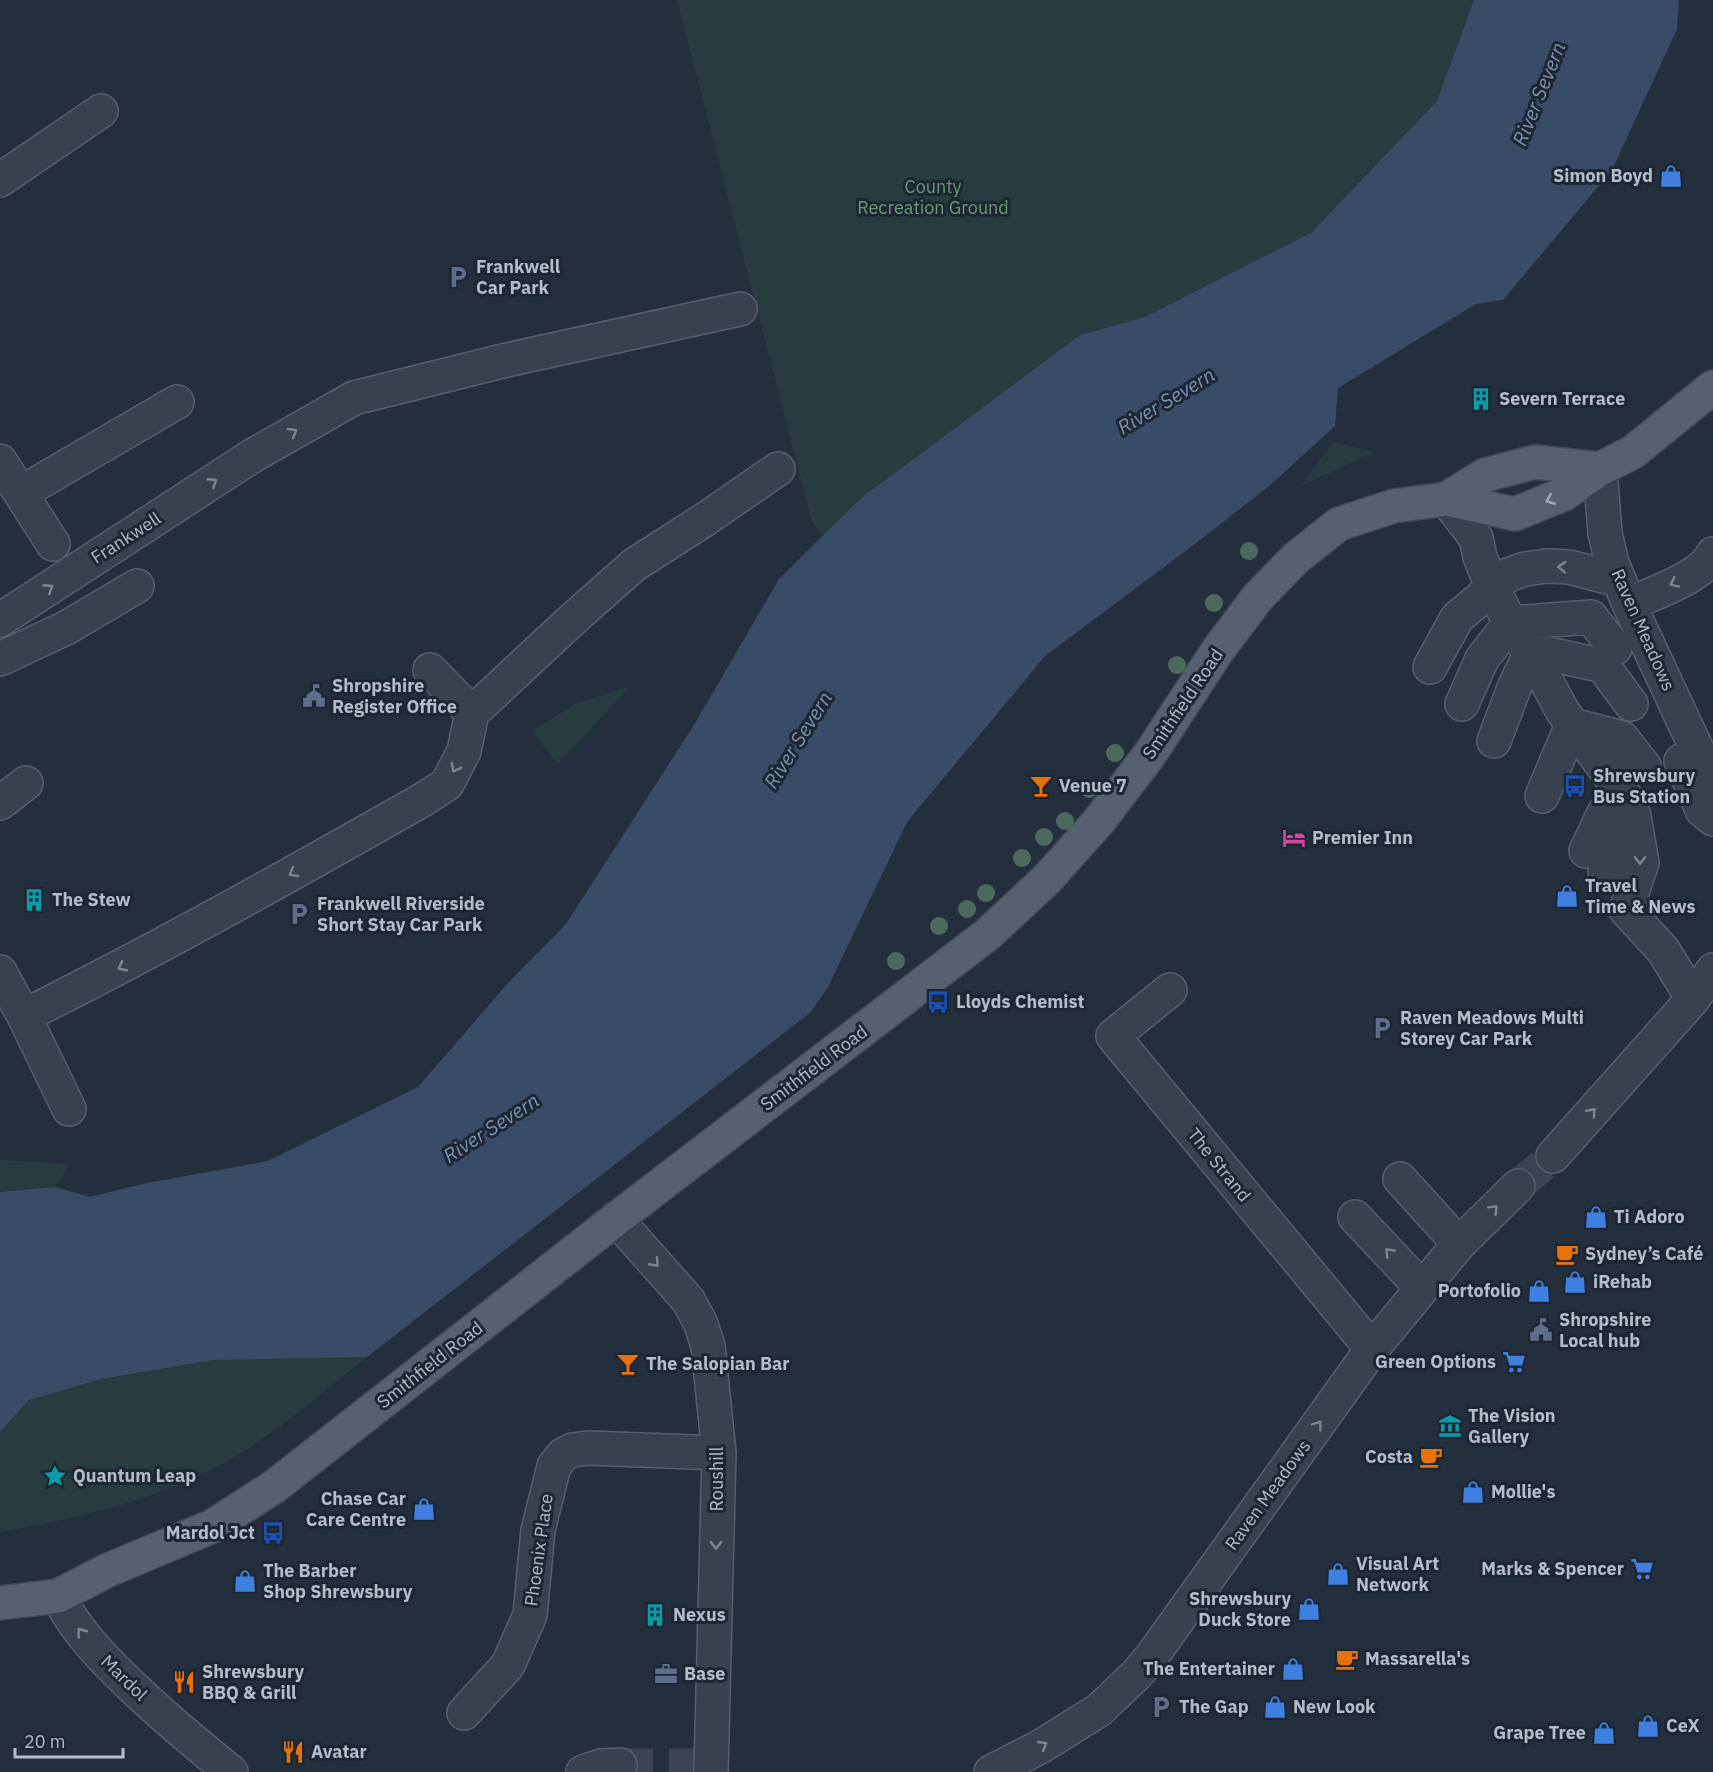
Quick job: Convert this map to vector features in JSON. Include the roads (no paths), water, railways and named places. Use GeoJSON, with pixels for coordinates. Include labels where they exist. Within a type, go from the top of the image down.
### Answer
{"type":"FeatureCollection","features":[{"type":"Feature","properties":{"kind":"main road","name":"Smithfield Road"},"geometry":{"type":"LineString","coordinates":[[106,1570],[213,1526],[275,1486],[616,1219],[988,934],[1047,879],[1099,821],[1150,754],[1218,650],[1258,597],[1296,558],[1339,524],[1394,506],[1446,499],[1515,514],[1564,494],[1600,469],[1633,452],[1713,387]]}},
{"type":"Feature","properties":{"kind":"main road","name":"Smithfield Road"},"geometry":{"type":"LineString","coordinates":[[1446,499],[1485,475],[1535,462],[1600,469]]}},
{"type":"Feature","properties":{"kind":"main road"},"geometry":{"type":"LineString","coordinates":[[0,1582],[106,1570]]}},
{"type":"Feature","properties":{"kind":"main road"},"geometry":{"type":"LineString","coordinates":[[0,1603],[58,1596],[106,1570]]}},
{"type":"Feature","properties":{"kind":"street"},"geometry":{"type":"LineString","coordinates":[[0,180],[101,111]]}},
{"type":"Feature","properties":{"kind":"street","name":"Frankwell"},"geometry":{"type":"LineString","coordinates":[[0,620],[252,456],[354,398],[507,360],[740,309]]}},
{"type":"Feature","properties":{"kind":"street"},"geometry":{"type":"LineString","coordinates":[[21,494],[177,402]]}},
{"type":"Feature","properties":{"kind":"street"},"geometry":{"type":"LineString","coordinates":[[0,461],[53,544]]}},
{"type":"Feature","properties":{"kind":"street"},"geometry":{"type":"LineString","coordinates":[[24,1016],[112,973],[212,919],[447,784],[464,751],[472,713],[634,565],[778,469]]}},
{"type":"Feature","properties":{"kind":"street","name":"Raven Meadows"},"geometry":{"type":"LineString","coordinates":[[1600,469],[1605,533],[1624,592],[1705,745],[1712,780]]}},
{"type":"Feature","properties":{"kind":"street"},"geometry":{"type":"LineString","coordinates":[[1446,499],[1476,538],[1480,557],[1535,662],[1620,792],[1642,863],[1626,910],[1663,950],[1693,999]]}},
{"type":"Feature","properties":{"kind":"street"},"geometry":{"type":"LineString","coordinates":[[1518,768],[1551,715],[1508,575],[1525,568],[1569,567],[1624,592],[1688,577],[1710,561],[1713,554]]}},
{"type":"Feature","properties":{"kind":"street"},"geometry":{"type":"LineString","coordinates":[[0,659],[66,628],[137,586]]}},
{"type":"Feature","properties":{"kind":"street"},"geometry":{"type":"LineString","coordinates":[[1624,592],[1638,663],[1702,810],[1713,819]]}},
{"type":"Feature","properties":{"kind":"street"},"geometry":{"type":"LineString","coordinates":[[1518,768],[1514,688],[1535,662],[1591,616],[1615,648]]}},
{"type":"Feature","properties":{"kind":"street"},"geometry":{"type":"LineString","coordinates":[[1620,792],[1622,834],[1518,768],[1457,618],[1535,662],[1622,738],[1644,766]]}},
{"type":"Feature","properties":{"kind":"street"},"geometry":{"type":"LineString","coordinates":[[1518,768],[1482,659],[1535,662],[1550,654],[1603,666],[1631,704]]}},
{"type":"Feature","properties":{"kind":"street"},"geometry":{"type":"LineString","coordinates":[[1518,768],[1574,763],[1535,662]]}},
{"type":"Feature","properties":{"kind":"street"},"geometry":{"type":"LineString","coordinates":[[430,670],[472,713]]}},
{"type":"Feature","properties":{"kind":"street"},"geometry":{"type":"LineString","coordinates":[[1518,768],[1593,792],[1620,792]]}},
{"type":"Feature","properties":{"kind":"street"},"geometry":{"type":"LineString","coordinates":[[0,803],[26,783]]}},
{"type":"Feature","properties":{"kind":"street"},"geometry":{"type":"LineString","coordinates":[[1553,1156],[1693,999],[1713,970]]}},
{"type":"Feature","properties":{"kind":"street"},"geometry":{"type":"LineString","coordinates":[[0,972],[69,1108]]}},
{"type":"Feature","properties":{"kind":"street","name":"The Strand"},"geometry":{"type":"LineString","coordinates":[[1170,990],[1113,1035],[1372,1349]]}},
{"type":"Feature","properties":{"kind":"street"},"geometry":{"type":"LineString","coordinates":[[1400,1179],[1459,1244]]}},
{"type":"Feature","properties":{"kind":"street","name":"Raven Meadows"},"geometry":{"type":"LineString","coordinates":[[991,1772],[1040,1747],[1099,1710],[1136,1675],[1372,1349],[1459,1244],[1518,1186]]}},
{"type":"Feature","properties":{"kind":"street"},"geometry":{"type":"LineString","coordinates":[[1355,1217],[1422,1288]]}},
{"type":"Feature","properties":{"kind":"street","name":"Roushill"},"geometry":{"type":"LineString","coordinates":[[616,1219],[688,1300],[700,1322],[708,1346],[718,1453],[705,1768]]}},
{"type":"Feature","properties":{"kind":"street","name":"Phoenix Place"},"geometry":{"type":"LineString","coordinates":[[464,1713],[508,1665],[530,1615],[538,1530],[550,1477],[554,1466],[563,1455],[573,1450],[588,1448],[718,1453]]}},
{"type":"Feature","properties":{"kind":"street","name":"Mardol"},"geometry":{"type":"LineString","coordinates":[[58,1596],[81,1633],[118,1675],[183,1734],[231,1772]]}},
{"type":"Feature","properties":{"kind":"street"},"geometry":{"type":"LineString","coordinates":[[583,1772],[601,1766],[620,1765]]}},
{"type":"Feature","properties":{"kind":"water","name":"River Severn"},"geometry":{"type":"Polygon","coordinates":[[[1474,0],[1679,0],[1677,29],[1612,170],[1503,300],[1476,304],[1338,388],[1335,426],[1268,487],[1045,656],[907,822],[828,987],[811,1012],[367,1357],[213,1360],[101,1379],[29,1400],[0,1432],[0,1192],[55,1187],[90,1197],[147,1183],[268,1161],[418,1087],[508,983],[566,924],[694,725],[779,579],[861,498],[1080,335],[1145,317],[1312,232],[1437,101],[1474,0]]]}},
{"type":"Feature","properties":{"kind":"tunnel"},"geometry":{"type":"LineString","coordinates":[[1518,1186],[1553,1156]]}},
{"type":"Feature","properties":{"kind":"tunnel"},"geometry":{"type":"LineString","coordinates":[[620,1765],[695,1765]]}},
{"type":"Feature","properties":{"kind":"place","name":"Simon Boyd"},"geometry":{"type":"Point","coordinates":[1671,176]}},
{"type":"Feature","properties":{"kind":"place","name":"Frankwell Car Park"},"geometry":{"type":"Point","coordinates":[458,277]}},
{"type":"Feature","properties":{"kind":"place","name":"Severn Terrace"},"geometry":{"type":"Point","coordinates":[1481,399]}},
{"type":"Feature","properties":{"kind":"place","name":"Shropshire Register Office"},"geometry":{"type":"Point","coordinates":[314,696]}},
{"type":"Feature","properties":{"kind":"place","name":"Venue 7"},"geometry":{"type":"Point","coordinates":[1041,786]}},
{"type":"Feature","properties":{"kind":"place","name":"Shrewsbury Bus Station"},"geometry":{"type":"Point","coordinates":[1575,786]}},
{"type":"Feature","properties":{"kind":"place","name":"Premier Inn"},"geometry":{"type":"Point","coordinates":[1294,838]}},
{"type":"Feature","properties":{"kind":"place","name":"Travel Time & News"},"geometry":{"type":"Point","coordinates":[1567,896]}},
{"type":"Feature","properties":{"kind":"place","name":"The Stew"},"geometry":{"type":"Point","coordinates":[34,900]}},
{"type":"Feature","properties":{"kind":"place","name":"Frankwell Riverside Short Stay Car Park"},"geometry":{"type":"Point","coordinates":[299,914]}},
{"type":"Feature","properties":{"kind":"place","name":"Lloyds Chemist"},"geometry":{"type":"Point","coordinates":[938,1002]}},
{"type":"Feature","properties":{"kind":"place","name":"Raven Meadows Multi Storey Car Park"},"geometry":{"type":"Point","coordinates":[1382,1028]}},
{"type":"Feature","properties":{"kind":"place","name":"Ti Adoro"},"geometry":{"type":"Point","coordinates":[1596,1217]}},
{"type":"Feature","properties":{"kind":"place","name":"Sydney’s Café"},"geometry":{"type":"Point","coordinates":[1567,1254]}},
{"type":"Feature","properties":{"kind":"place","name":"iRehab"},"geometry":{"type":"Point","coordinates":[1575,1282]}},
{"type":"Feature","properties":{"kind":"place","name":"Portofolio"},"geometry":{"type":"Point","coordinates":[1539,1291]}},
{"type":"Feature","properties":{"kind":"place","name":"Shropshire Local hub"},"geometry":{"type":"Point","coordinates":[1541,1330]}},
{"type":"Feature","properties":{"kind":"place","name":"Green Options"},"geometry":{"type":"Point","coordinates":[1514,1362]}},
{"type":"Feature","properties":{"kind":"place","name":"The Salopian Bar"},"geometry":{"type":"Point","coordinates":[628,1364]}},
{"type":"Feature","properties":{"kind":"place","name":"The Vision Gallery"},"geometry":{"type":"Point","coordinates":[1450,1426]}},
{"type":"Feature","properties":{"kind":"place","name":"Costa"},"geometry":{"type":"Point","coordinates":[1431,1457]}},
{"type":"Feature","properties":{"kind":"place","name":"Quantum Leap"},"geometry":{"type":"Point","coordinates":[55,1476]}},
{"type":"Feature","properties":{"kind":"place","name":"Mollie's"},"geometry":{"type":"Point","coordinates":[1473,1492]}},
{"type":"Feature","properties":{"kind":"place","name":"Chase Car Care Centre"},"geometry":{"type":"Point","coordinates":[424,1509]}},
{"type":"Feature","properties":{"kind":"place","name":"Mardol Jct"},"geometry":{"type":"Point","coordinates":[273,1533]}},
{"type":"Feature","properties":{"kind":"place","name":"Marks & Spencer"},"geometry":{"type":"Point","coordinates":[1642,1569]}},
{"type":"Feature","properties":{"kind":"place","name":"Visual Art Network"},"geometry":{"type":"Point","coordinates":[1338,1574]}},
{"type":"Feature","properties":{"kind":"place","name":"The Barber Shop Shrewsbury"},"geometry":{"type":"Point","coordinates":[245,1581]}},
{"type":"Feature","properties":{"kind":"place","name":"Shrewsbury Duck Store"},"geometry":{"type":"Point","coordinates":[1309,1609]}},
{"type":"Feature","properties":{"kind":"place","name":"Nexus"},"geometry":{"type":"Point","coordinates":[655,1615]}},
{"type":"Feature","properties":{"kind":"place","name":"Massarella's"},"geometry":{"type":"Point","coordinates":[1347,1659]}},
{"type":"Feature","properties":{"kind":"place","name":"The Entertainer"},"geometry":{"type":"Point","coordinates":[1293,1669]}},
{"type":"Feature","properties":{"kind":"place","name":"Base"},"geometry":{"type":"Point","coordinates":[666,1674]}},
{"type":"Feature","properties":{"kind":"place","name":"Shrewsbury BBQ & Grill"},"geometry":{"type":"Point","coordinates":[184,1682]}},
{"type":"Feature","properties":{"kind":"place","name":"The Gap"},"geometry":{"type":"Point","coordinates":[1161,1707]}},
{"type":"Feature","properties":{"kind":"place","name":"New Look"},"geometry":{"type":"Point","coordinates":[1275,1707]}},
{"type":"Feature","properties":{"kind":"place","name":"CeX"},"geometry":{"type":"Point","coordinates":[1648,1726]}},
{"type":"Feature","properties":{"kind":"place","name":"Grape Tree"},"geometry":{"type":"Point","coordinates":[1604,1733]}},
{"type":"Feature","properties":{"kind":"place","name":"Avatar"},"geometry":{"type":"Point","coordinates":[293,1752]}},
{"type":"Feature","properties":{"kind":"park label","name":"County Recreation Ground"},"geometry":{"type":"Point","coordinates":[933,198]}}]}
